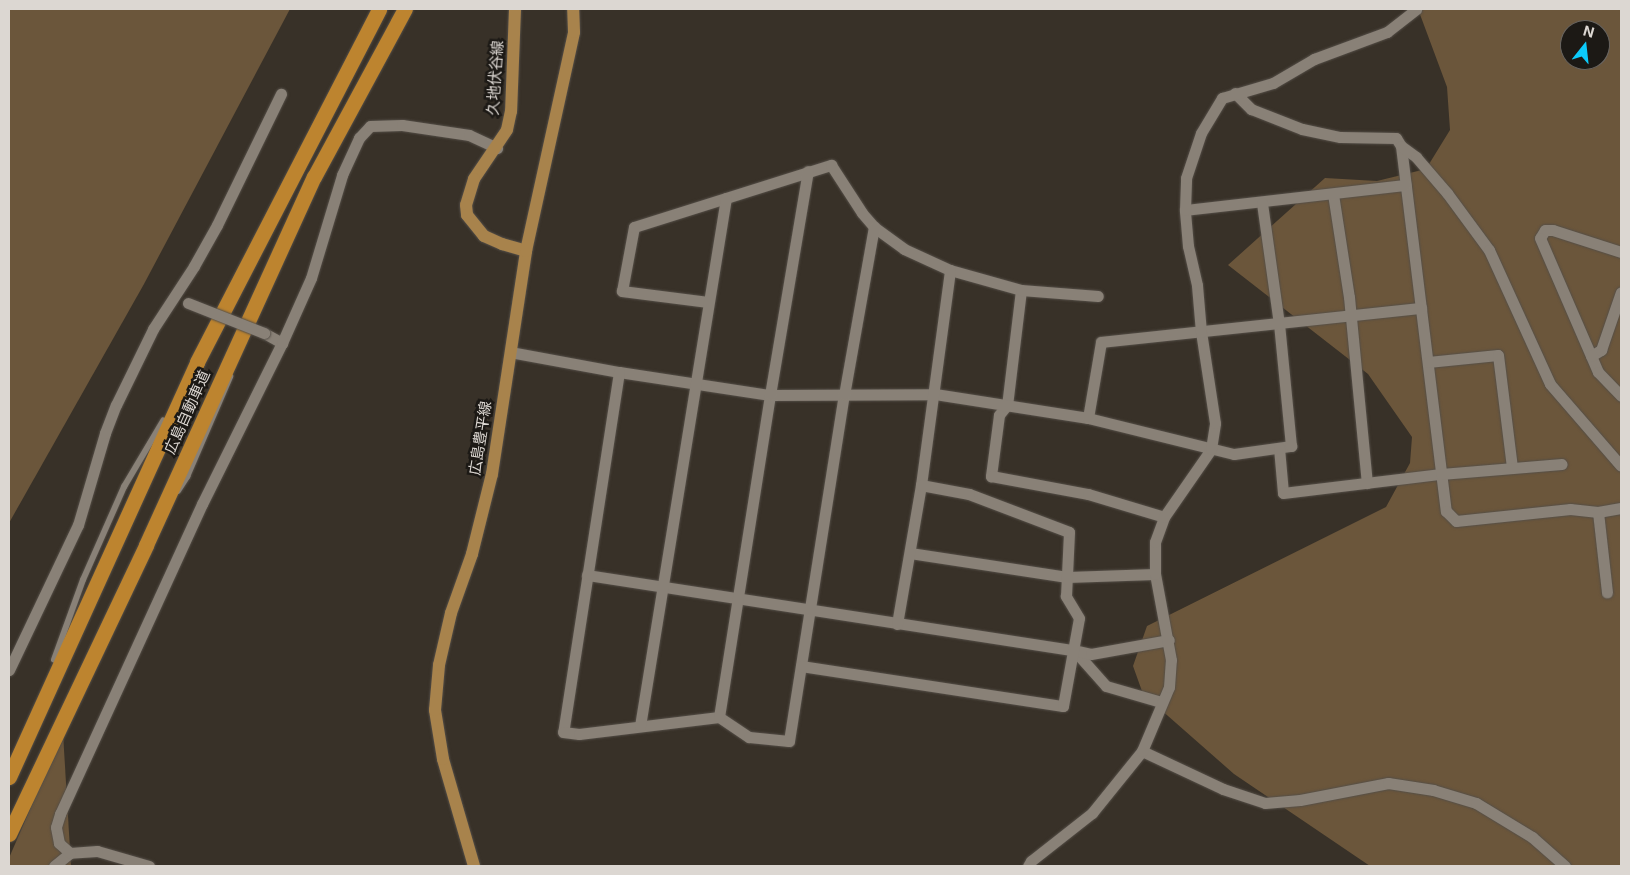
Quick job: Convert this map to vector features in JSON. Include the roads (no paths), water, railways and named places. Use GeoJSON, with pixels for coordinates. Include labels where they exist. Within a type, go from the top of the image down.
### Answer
{"type":"FeatureCollection","features":[{"type":"Feature","properties":{"kind":"highway","name":"広島自動車道"},"geometry":{"type":"LineString","coordinates":[[9,777],[198,362],[379,9]]}},
{"type":"Feature","properties":{"kind":"highway","name":"広島自動車道"},"geometry":{"type":"LineString","coordinates":[[9,834],[152,531],[314,177],[404,9]]}},
{"type":"Feature","properties":{"kind":"main road","name":"久地伏谷線"},"geometry":{"type":"LineString","coordinates":[[515,9],[511,111],[506,130],[497,148],[474,179],[468,191],[467,215],[484,236],[526,251]]}},
{"type":"Feature","properties":{"kind":"main road","name":"広島豊平線"},"geometry":{"type":"LineString","coordinates":[[474,866],[443,759],[435,710],[439,665],[449,621],[472,554],[492,474],[526,251],[574,32],[574,9]]}},
{"type":"Feature","properties":{"kind":"street"},"geometry":{"type":"LineString","coordinates":[[1028,866],[1031,861],[1092,813],[1142,751],[1161,702],[1169,687],[1172,660],[1154,574],[1155,542],[1164,517],[1211,449],[1215,423],[1201,332],[1197,285],[1188,246],[1185,210],[1186,178],[1201,133],[1222,98],[1274,83],[1314,59],[1387,32],[1416,9]]}},
{"type":"Feature","properties":{"kind":"street"},"geometry":{"type":"LineString","coordinates":[[1235,93],[1252,109],[1302,129],[1340,137],[1396,138],[1401,146],[1416,157],[1447,193],[1489,250],[1550,384],[1621,466]]}},
{"type":"Feature","properties":{"kind":"street"},"geometry":{"type":"LineString","coordinates":[[9,670],[78,525],[116,405],[153,329],[217,225],[281,94]]}},
{"type":"Feature","properties":{"kind":"street"},"geometry":{"type":"LineString","coordinates":[[70,852],[59,843],[56,827],[60,814],[202,504],[282,343],[311,278],[342,175],[359,138],[370,126],[402,125],[469,135],[497,148]]}},
{"type":"Feature","properties":{"kind":"street"},"geometry":{"type":"LineString","coordinates":[[1401,146],[1446,511],[1456,521],[1570,510],[1598,512],[1621,508]]}},
{"type":"Feature","properties":{"kind":"street"},"geometry":{"type":"LineString","coordinates":[[708,302],[622,291],[634,227],[831,165],[862,213],[874,227],[904,249],[950,270],[1021,290],[1098,296]]}},
{"type":"Feature","properties":{"kind":"street"},"geometry":{"type":"LineString","coordinates":[[720,717],[770,395],[808,171]]}},
{"type":"Feature","properties":{"kind":"street"},"geometry":{"type":"LineString","coordinates":[[1185,210],[1262,203],[1406,185]]}},
{"type":"Feature","properties":{"kind":"street"},"geometry":{"type":"LineString","coordinates":[[1333,194],[1351,317],[1367,483]]}},
{"type":"Feature","properties":{"kind":"street"},"geometry":{"type":"LineString","coordinates":[[640,726],[694,383],[726,198]]}},
{"type":"Feature","properties":{"kind":"street"},"geometry":{"type":"LineString","coordinates":[[510,352],[619,372],[770,395],[935,394],[1088,418],[1234,454],[1291,446],[1278,324],[1262,203]]}},
{"type":"Feature","properties":{"kind":"street"},"geometry":{"type":"LineString","coordinates":[[619,372],[563,732],[579,734],[720,717],[749,737],[789,741],[844,395],[874,227]]}},
{"type":"Feature","properties":{"kind":"street"},"geometry":{"type":"LineString","coordinates":[[1621,252],[1553,230],[1544,230],[1540,238],[1598,372],[1621,396]]}},
{"type":"Feature","properties":{"kind":"street"},"geometry":{"type":"LineString","coordinates":[[897,624],[935,394],[950,270]]}},
{"type":"Feature","properties":{"kind":"street"},"geometry":{"type":"LineString","coordinates":[[1021,290],[1007,406],[999,415],[991,476],[1088,494],[1164,517]]}},
{"type":"Feature","properties":{"kind":"street"},"geometry":{"type":"LineString","coordinates":[[1591,356],[1601,350],[1621,292]]}},
{"type":"Feature","properties":{"kind":"street"},"geometry":{"type":"LineString","coordinates":[[175,295],[188,303],[264,333],[282,343]]}},
{"type":"Feature","properties":{"kind":"street"},"geometry":{"type":"LineString","coordinates":[[1088,418],[1100,342],[1351,317],[1421,308]]}},
{"type":"Feature","properties":{"kind":"street"},"geometry":{"type":"LineString","coordinates":[[1428,362],[1498,355],[1512,468]]}},
{"type":"Feature","properties":{"kind":"street"},"geometry":{"type":"LineString","coordinates":[[1279,448],[1283,493],[1442,474],[1562,464]]}},
{"type":"Feature","properties":{"kind":"street"},"geometry":{"type":"LineString","coordinates":[[801,666],[1063,706],[1079,618],[1066,596],[1069,532],[969,494],[921,485]]}},
{"type":"Feature","properties":{"kind":"street"},"geometry":{"type":"LineString","coordinates":[[1598,512],[1607,592]]}},
{"type":"Feature","properties":{"kind":"street"},"geometry":{"type":"LineString","coordinates":[[910,553],[1067,577],[1154,574]]}},
{"type":"Feature","properties":{"kind":"street"},"geometry":{"type":"LineString","coordinates":[[587,575],[1091,654],[1168,640]]}},
{"type":"Feature","properties":{"kind":"street"},"geometry":{"type":"LineString","coordinates":[[1074,650],[1106,686],[1161,702]]}},
{"type":"Feature","properties":{"kind":"street"},"geometry":{"type":"LineString","coordinates":[[1142,751],[1223,789],[1265,803],[1300,800],[1388,783],[1433,790],[1476,803],[1532,837],[1565,866]]}},
{"type":"Feature","properties":{"kind":"street"},"geometry":{"type":"LineString","coordinates":[[54,866],[70,852],[97,851],[149,866]]}}]}
